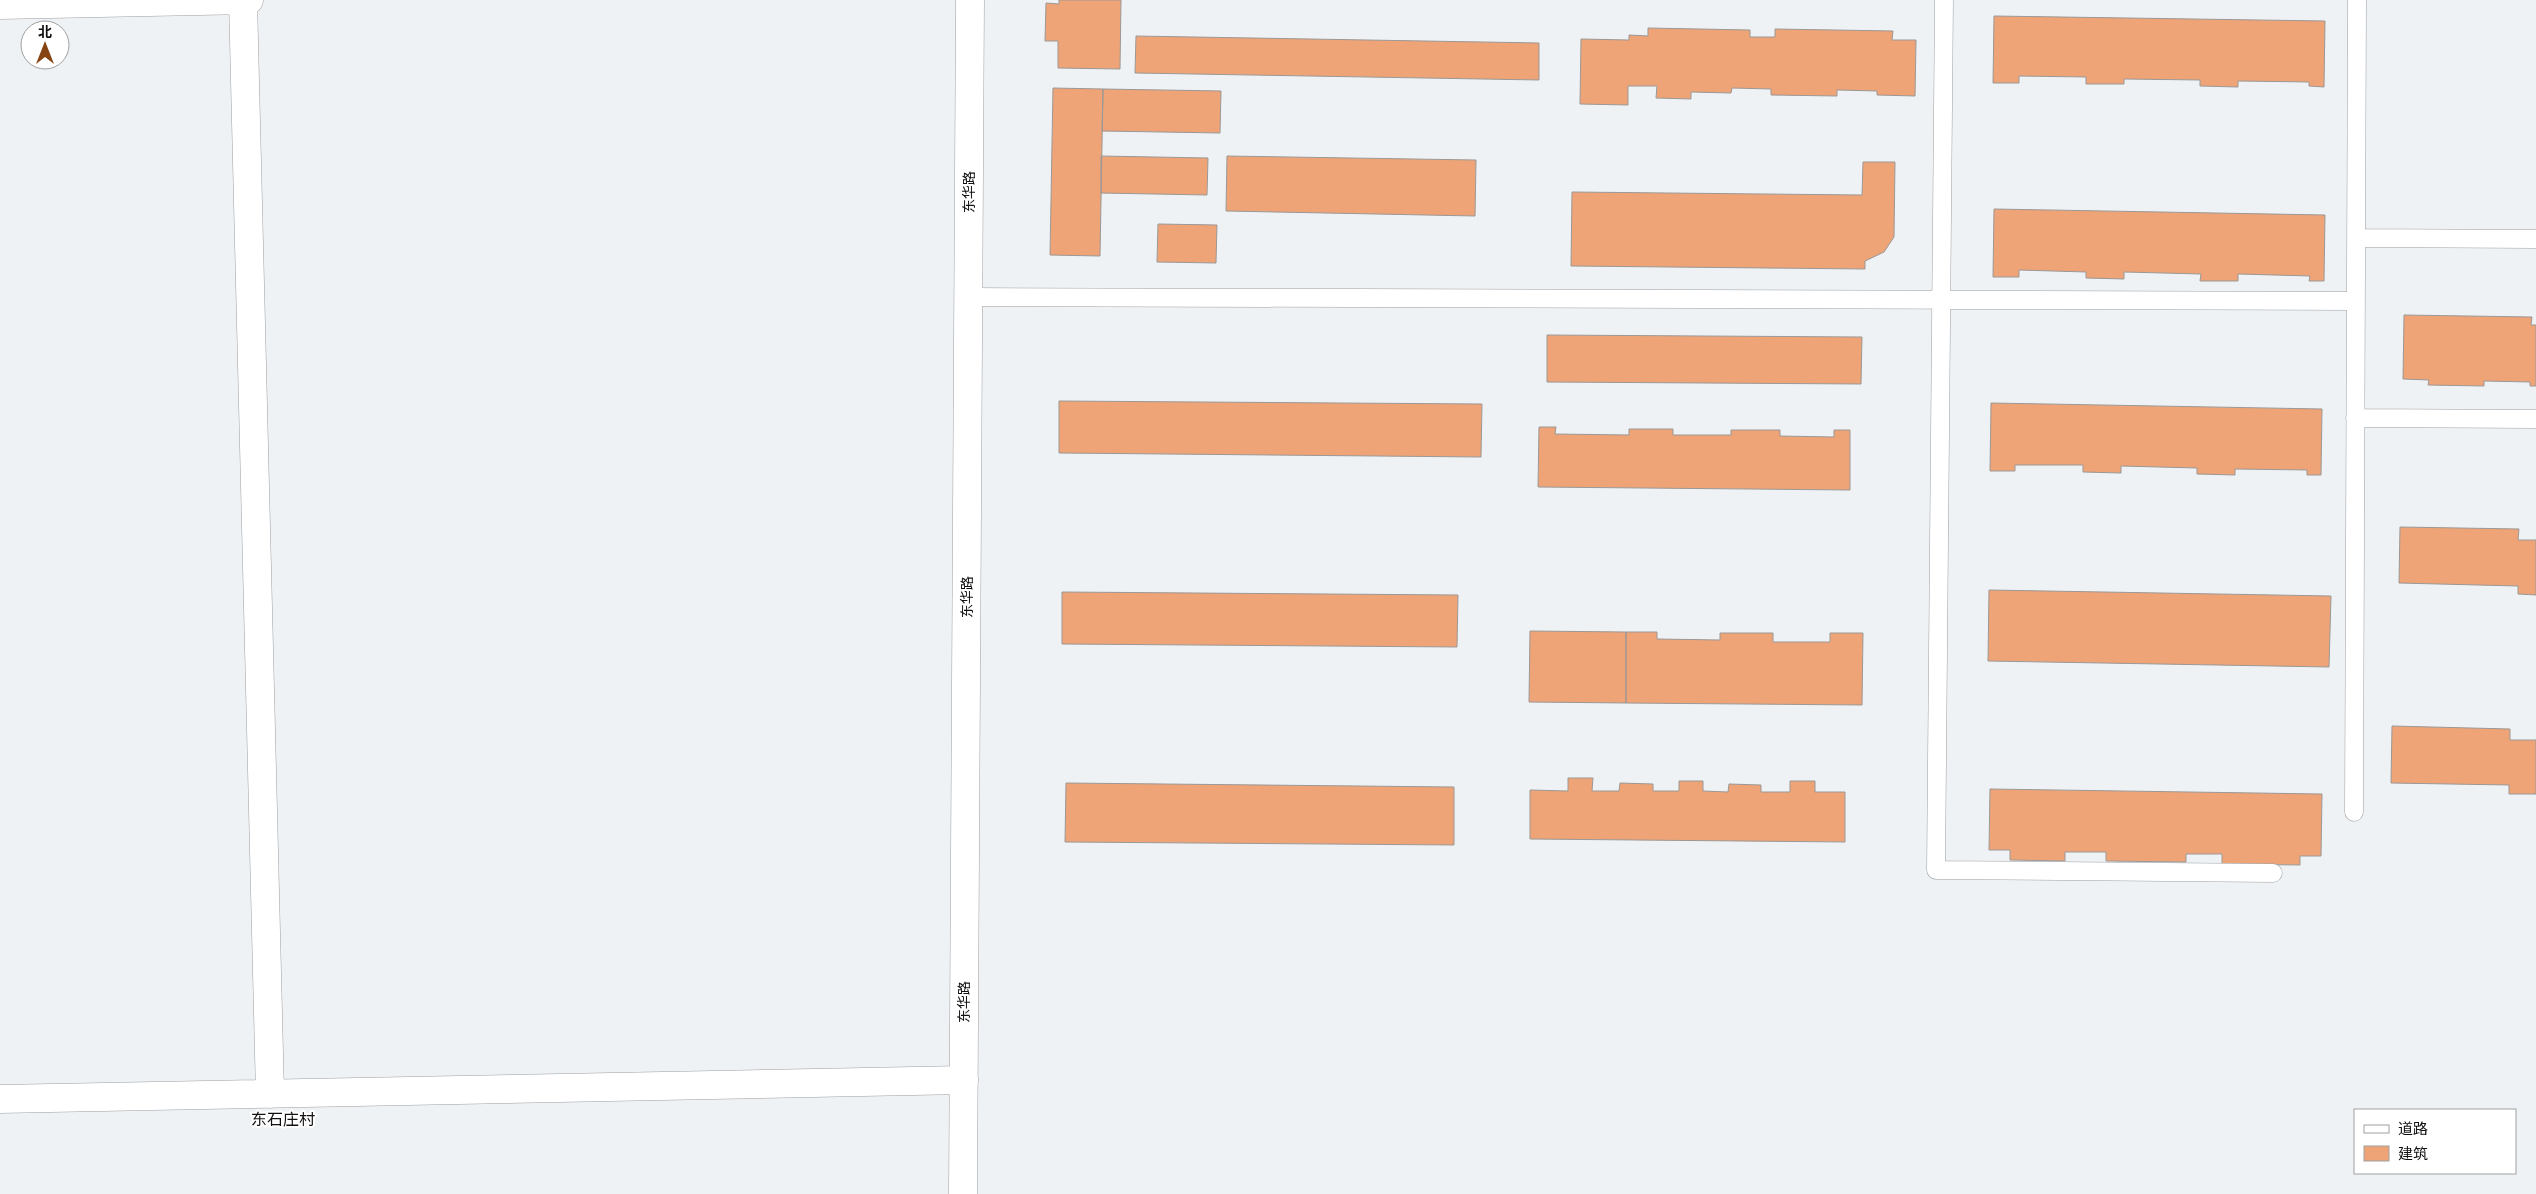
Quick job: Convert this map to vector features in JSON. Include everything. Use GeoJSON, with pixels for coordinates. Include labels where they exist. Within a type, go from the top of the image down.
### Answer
{"type":"FeatureCollection","features":[{"type":"Feature","properties":{"kind":"street"},"geometry":{"type":"LineString","coordinates":[[243,0],[270,1094]]}},
{"type":"Feature","properties":{"kind":"street"},"geometry":{"type":"LineString","coordinates":[[0,5],[249,0]]}},
{"type":"Feature","properties":{"kind":"street","name":"东华路"},"geometry":{"type":"LineString","coordinates":[[963,1194],[970,0]]}},
{"type":"Feature","properties":{"kind":"street"},"geometry":{"type":"LineString","coordinates":[[0,1100],[964,1080]]}},
{"type":"Feature","properties":{"kind":"lane"},"geometry":{"type":"LineString","coordinates":[[1944,0],[1936,870],[2273,873]]}},
{"type":"Feature","properties":{"kind":"lane"},"geometry":{"type":"LineString","coordinates":[[2354,812],[2356,0]]}},
{"type":"Feature","properties":{"kind":"lane"},"geometry":{"type":"LineString","coordinates":[[2356,238],[2536,239]]}},
{"type":"Feature","properties":{"kind":"lane"},"geometry":{"type":"LineString","coordinates":[[968,298],[2356,301]]}},
{"type":"Feature","properties":{"kind":"lane"},"geometry":{"type":"LineString","coordinates":[[2356,418],[2536,419]]}},
{"type":"Feature","properties":{"kind":"building"},"geometry":{"type":"Polygon","coordinates":[[[1059,0],[1121,0],[1120,69],[1058,68],[1058,41],[1045,41],[1046,3],[1059,4],[1059,0]]]}},
{"type":"Feature","properties":{"kind":"building"},"geometry":{"type":"Polygon","coordinates":[[[1994,16],[2325,21],[2324,87],[2309,86],[2309,82],[2238,81],[2238,87],[2200,86],[2200,80],[2124,79],[2124,84],[2086,84],[2086,77],[2019,76],[2019,83],[1993,83],[1994,16]]]}},
{"type":"Feature","properties":{"kind":"building"},"geometry":{"type":"Polygon","coordinates":[[[1648,28],[1750,30],[1750,37],[1775,37],[1775,29],[1893,31],[1892,40],[1916,40],[1915,96],[1877,95],[1877,91],[1837,90],[1837,96],[1771,95],[1771,89],[1732,88],[1731,93],[1691,92],[1691,99],[1656,98],[1657,86],[1628,86],[1628,105],[1580,104],[1581,39],[1629,40],[1629,35],[1648,36],[1648,28]]]}},
{"type":"Feature","properties":{"kind":"building"},"geometry":{"type":"Polygon","coordinates":[[[1136,36],[1539,43],[1539,80],[1135,73],[1136,36]]]}},
{"type":"Feature","properties":{"kind":"building"},"geometry":{"type":"Polygon","coordinates":[[[1053,88],[1103,89],[1100,256],[1050,255],[1053,88]]]}},
{"type":"Feature","properties":{"kind":"building"},"geometry":{"type":"Polygon","coordinates":[[[1103,89],[1221,91],[1220,133],[1102,131],[1103,89]]]}},
{"type":"Feature","properties":{"kind":"building"},"geometry":{"type":"Polygon","coordinates":[[[1101,156],[1208,158],[1207,195],[1101,193],[1101,156]]]}},
{"type":"Feature","properties":{"kind":"building"},"geometry":{"type":"Polygon","coordinates":[[[1227,156],[1476,160],[1475,216],[1226,211],[1227,156]]]}},
{"type":"Feature","properties":{"kind":"building"},"geometry":{"type":"Polygon","coordinates":[[[1863,162],[1895,162],[1894,237],[1884,252],[1865,261],[1865,269],[1571,266],[1572,192],[1862,195],[1863,162]]]}},
{"type":"Feature","properties":{"kind":"building"},"geometry":{"type":"Polygon","coordinates":[[[1994,209],[2325,215],[2324,281],[2309,281],[2310,276],[2238,274],[2238,281],[2200,281],[2201,274],[2124,272],[2124,279],[2086,278],[2086,272],[2019,270],[2019,277],[1993,277],[1994,209]]]}},
{"type":"Feature","properties":{"kind":"building"},"geometry":{"type":"Polygon","coordinates":[[[1158,224],[1217,225],[1216,263],[1157,262],[1158,224]]]}},
{"type":"Feature","properties":{"kind":"building"},"geometry":{"type":"Polygon","coordinates":[[[2404,315],[2532,317],[2531,325],[2536,325],[2536,386],[2530,386],[2530,382],[2484,381],[2484,386],[2428,385],[2429,380],[2403,379],[2404,315]]]}},
{"type":"Feature","properties":{"kind":"building"},"geometry":{"type":"Polygon","coordinates":[[[1547,335],[1862,337],[1861,384],[1547,382],[1547,335]]]}},
{"type":"Feature","properties":{"kind":"building"},"geometry":{"type":"Polygon","coordinates":[[[1059,401],[1482,404],[1481,457],[1059,453],[1059,401]]]}},
{"type":"Feature","properties":{"kind":"building"},"geometry":{"type":"Polygon","coordinates":[[[1991,403],[2322,409],[2321,475],[2307,475],[2307,470],[2235,469],[2235,475],[2197,474],[2197,468],[2121,466],[2121,473],[2083,472],[2083,465],[2015,465],[2015,471],[1990,471],[1991,403]]]}},
{"type":"Feature","properties":{"kind":"building"},"geometry":{"type":"Polygon","coordinates":[[[1539,427],[1556,427],[1555,434],[1629,435],[1629,429],[1673,429],[1673,435],[1731,435],[1731,430],[1780,430],[1780,436],[1834,437],[1834,430],[1850,430],[1850,490],[1538,487],[1539,427]]]}},
{"type":"Feature","properties":{"kind":"building"},"geometry":{"type":"Polygon","coordinates":[[[2400,527],[2519,529],[2518,540],[2536,540],[2536,595],[2518,594],[2518,586],[2399,583],[2400,527]]]}},
{"type":"Feature","properties":{"kind":"building"},"geometry":{"type":"Polygon","coordinates":[[[1989,590],[2331,596],[2329,667],[1988,661],[1989,590]]]}},
{"type":"Feature","properties":{"kind":"building"},"geometry":{"type":"Polygon","coordinates":[[[1062,592],[1458,595],[1457,647],[1062,644],[1062,592]]]}},
{"type":"Feature","properties":{"kind":"building"},"geometry":{"type":"Polygon","coordinates":[[[1530,631],[1626,632],[1626,703],[1529,702],[1530,631]]]}},
{"type":"Feature","properties":{"kind":"building"},"geometry":{"type":"Polygon","coordinates":[[[1626,632],[1657,632],[1657,639],[1720,640],[1720,633],[1773,633],[1773,642],[1830,642],[1830,633],[1863,633],[1862,705],[1626,703],[1626,632]]]}},
{"type":"Feature","properties":{"kind":"building"},"geometry":{"type":"Polygon","coordinates":[[[2392,726],[2510,729],[2510,740],[2536,740],[2536,794],[2509,794],[2509,785],[2391,783],[2392,726]]]}},
{"type":"Feature","properties":{"kind":"building"},"geometry":{"type":"Polygon","coordinates":[[[1568,778],[1593,778],[1592,791],[1619,791],[1620,783],[1653,784],[1653,791],[1679,791],[1679,781],[1703,781],[1703,791],[1728,792],[1729,784],[1761,785],[1761,792],[1790,792],[1790,781],[1815,781],[1815,792],[1845,792],[1845,842],[1530,839],[1530,790],[1568,791],[1568,778]]]}},
{"type":"Feature","properties":{"kind":"building"},"geometry":{"type":"Polygon","coordinates":[[[1066,783],[1454,787],[1454,845],[1065,842],[1066,783]]]}},
{"type":"Feature","properties":{"kind":"building"},"geometry":{"type":"Polygon","coordinates":[[[1990,789],[2322,794],[2321,856],[2300,856],[2300,865],[2222,864],[2222,854],[2186,854],[2186,862],[2106,861],[2106,852],[2065,852],[2065,861],[2010,860],[2010,850],[1989,850],[1990,789]]]}},
{"type":"Feature","properties":{"kind":"district","name":"东石庄村"},"geometry":{"type":"Point","coordinates":[283,1119]}}]}
